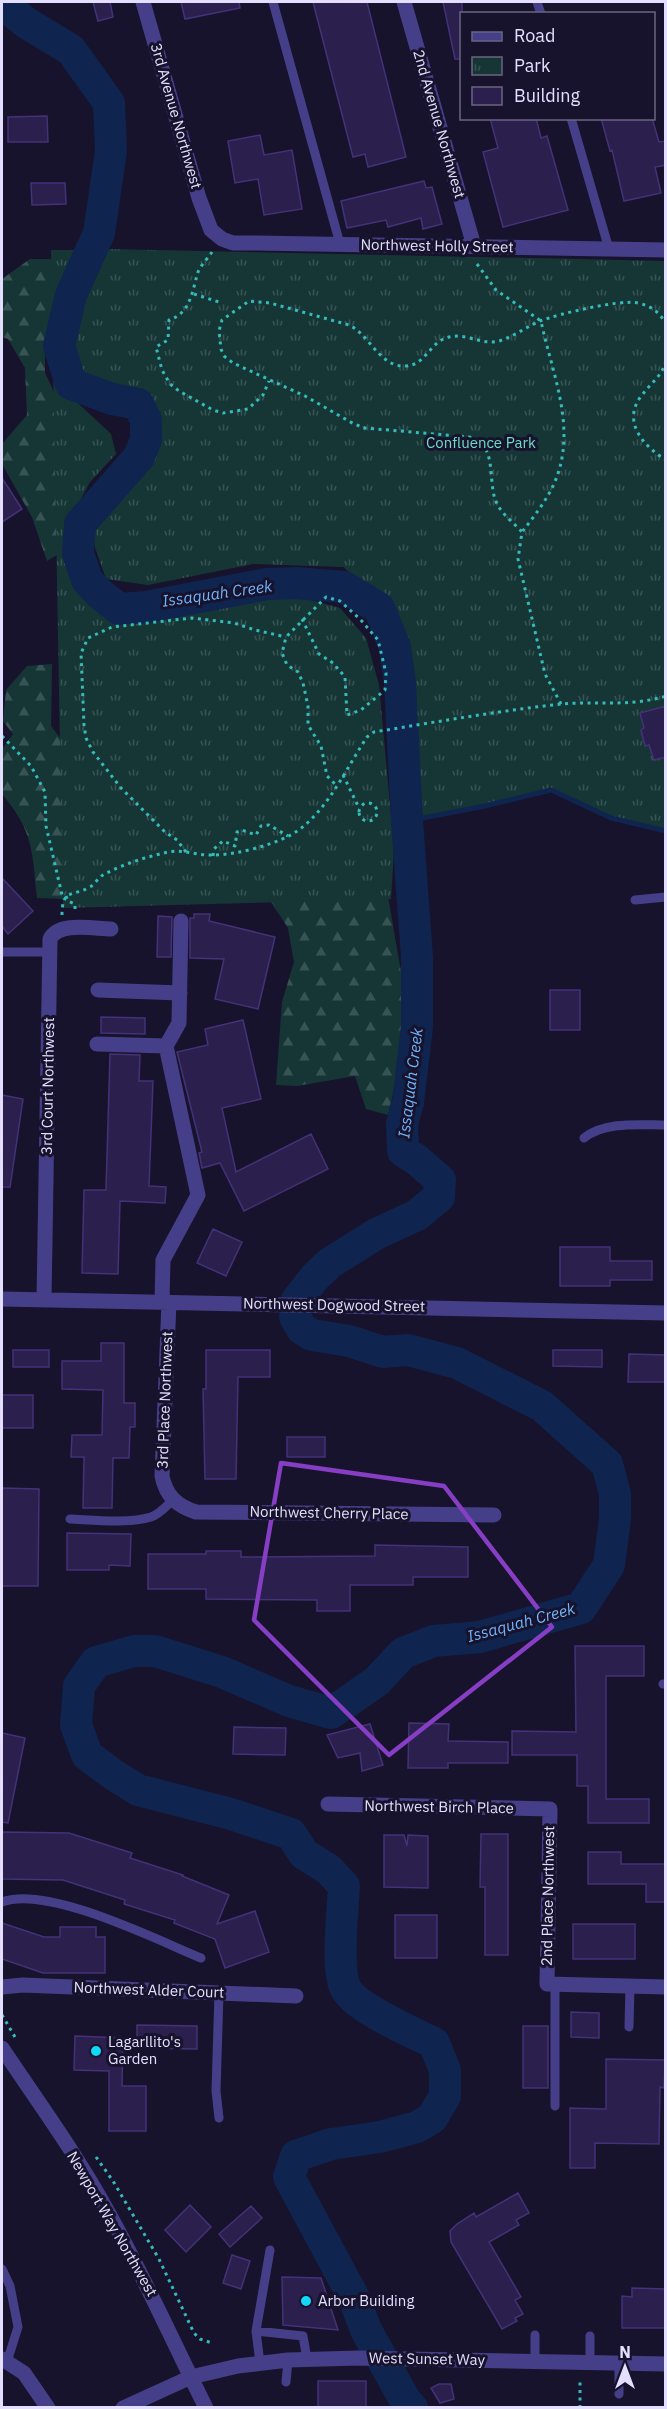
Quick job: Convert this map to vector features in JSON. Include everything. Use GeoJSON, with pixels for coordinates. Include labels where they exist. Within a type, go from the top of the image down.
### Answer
{"type":"FeatureCollection","features":[{"type":"Feature","properties":{"kind":"street","name":"3rd Avenue Northwest"},"geometry":{"type":"LineString","coordinates":[[143,2],[199,198],[217,235]]}},
{"type":"Feature","properties":{"kind":"street","name":"2nd Avenue Northwest"},"geometry":{"type":"LineString","coordinates":[[404,2],[474,246]]}},
{"type":"Feature","properties":{"kind":"street","name":"Northwest Holly Street"},"geometry":{"type":"LineString","coordinates":[[217,235],[233,243],[666,250]]}},
{"type":"Feature","properties":{"kind":"street"},"geometry":{"type":"LineString","coordinates":[[97,1044],[165,1046],[179,1023],[182,921]]}},
{"type":"Feature","properties":{"kind":"street","name":"3rd Court Northwest"},"geometry":{"type":"LineString","coordinates":[[44,1300],[52,934],[62,928],[111,929]]}},
{"type":"Feature","properties":{"kind":"street"},"geometry":{"type":"LineString","coordinates":[[98,990],[180,993]]}},
{"type":"Feature","properties":{"kind":"street","name":"3rd Place Northwest"},"geometry":{"type":"LineString","coordinates":[[165,1046],[198,1195],[163,1260],[166,1302],[162,1476],[171,1498]]}},
{"type":"Feature","properties":{"kind":"street","name":"Northwest Dogwood Street"},"geometry":{"type":"LineString","coordinates":[[2,1299],[666,1313]]}},
{"type":"Feature","properties":{"kind":"street","name":"Northwest Cherry Place"},"geometry":{"type":"LineString","coordinates":[[171,1498],[185,1509],[196,1512],[494,1515]]}},
{"type":"Feature","properties":{"kind":"street","name":"Northwest Birch Place"},"geometry":{"type":"LineString","coordinates":[[328,1804],[550,1809]]}},
{"type":"Feature","properties":{"kind":"street","name":"2nd Place Northwest"},"geometry":{"type":"LineString","coordinates":[[550,1809],[551,1984]]}},
{"type":"Feature","properties":{"kind":"street"},"geometry":{"type":"LineString","coordinates":[[551,1984],[666,1988]]}},
{"type":"Feature","properties":{"kind":"street","name":"Northwest Alder Court"},"geometry":{"type":"LineString","coordinates":[[2,1987],[23,1985],[296,1996]]}},
{"type":"Feature","properties":{"kind":"street","name":"Newport Way Northwest"},"geometry":{"type":"LineString","coordinates":[[2,2048],[108,2211],[156,2301],[206,2408]]}},
{"type":"Feature","properties":{"kind":"street","name":"West Sunset Way"},"geometry":{"type":"LineString","coordinates":[[123,2408],[191,2378],[238,2366],[288,2360],[359,2358],[666,2364]]}},
{"type":"Feature","properties":{"kind":"street"},"geometry":{"type":"LineString","coordinates":[[4,2360],[24,2373],[48,2408]]}},
{"type":"Feature","properties":{"kind":"lane"},"geometry":{"type":"LineString","coordinates":[[273,2],[340,244]]}},
{"type":"Feature","properties":{"kind":"lane"},"geometry":{"type":"LineString","coordinates":[[572,120],[609,249]]}},
{"type":"Feature","properties":{"kind":"lane"},"geometry":{"type":"LineString","coordinates":[[635,900],[666,897]]}},
{"type":"Feature","properties":{"kind":"lane"},"geometry":{"type":"LineString","coordinates":[[2,952],[50,952]]}},
{"type":"Feature","properties":{"kind":"lane"},"geometry":{"type":"LineString","coordinates":[[584,1138],[590,1132],[620,1126],[666,1125]]}},
{"type":"Feature","properties":{"kind":"lane"},"geometry":{"type":"LineString","coordinates":[[70,1519],[151,1517],[161,1511],[171,1498]]}},
{"type":"Feature","properties":{"kind":"lane"},"geometry":{"type":"LineString","coordinates":[[2,1902],[27,1898],[52,1901],[76,1908],[201,1958]]}},
{"type":"Feature","properties":{"kind":"lane"},"geometry":{"type":"LineString","coordinates":[[551,1984],[555,2106]]}},
{"type":"Feature","properties":{"kind":"lane"},"geometry":{"type":"LineString","coordinates":[[629,2027],[630,1986]]}},
{"type":"Feature","properties":{"kind":"lane"},"geometry":{"type":"LineString","coordinates":[[219,1993],[216,2091],[219,2118]]}},
{"type":"Feature","properties":{"kind":"lane"},"geometry":{"type":"LineString","coordinates":[[260,2363],[256,2331],[270,2250]]}},
{"type":"Feature","properties":{"kind":"lane"},"geometry":{"type":"LineString","coordinates":[[2,2269],[10,2286],[18,2327],[4,2360]]}},
{"type":"Feature","properties":{"kind":"lane"},"geometry":{"type":"LineString","coordinates":[[256,2331],[303,2336],[307,2359]]}},
{"type":"Feature","properties":{"kind":"lane"},"geometry":{"type":"LineString","coordinates":[[535,2335],[535,2361]]}},
{"type":"Feature","properties":{"kind":"lane"},"geometry":{"type":"LineString","coordinates":[[590,2336],[590,2362]]}},
{"type":"Feature","properties":{"kind":"lane"},"geometry":{"type":"LineString","coordinates":[[286,2382],[288,2360]]}},
{"type":"Feature","properties":{"kind":"lane"},"geometry":{"type":"LineString","coordinates":[[619,2362],[619,2394]]}},
{"type":"Feature","properties":{"kind":"path"},"geometry":{"type":"LineString","coordinates":[[217,235],[199,270],[194,294],[178,317],[169,320],[168,340],[156,347],[162,370],[170,384],[179,392],[222,413],[248,409],[263,395],[269,381]]}},
{"type":"Feature","properties":{"kind":"path"},"geometry":{"type":"LineString","coordinates":[[474,246],[478,265],[496,290],[541,321],[564,412],[565,437],[561,465],[550,491],[522,532],[518,559],[545,674],[561,704]]}},
{"type":"Feature","properties":{"kind":"path"},"geometry":{"type":"LineString","coordinates":[[194,294],[219,302]]}},
{"type":"Feature","properties":{"kind":"path"},"geometry":{"type":"LineString","coordinates":[[522,532],[499,507],[494,497],[490,459],[476,439],[406,430],[365,428],[354,424],[305,396],[232,363],[224,356],[221,349],[219,331],[222,320],[249,301],[270,303],[359,329],[380,355],[391,363],[405,366],[419,362],[442,339],[460,335],[496,342],[541,321],[573,312],[637,302],[653,308],[666,324]]}},
{"type":"Feature","properties":{"kind":"path"},"geometry":{"type":"LineString","coordinates":[[661,315],[666,314]]}},
{"type":"Feature","properties":{"kind":"path"},"geometry":{"type":"LineString","coordinates":[[666,361],[663,372],[641,396],[635,423],[638,434],[647,447],[666,460]]}},
{"type":"Feature","properties":{"kind":"path"},"geometry":{"type":"LineString","coordinates":[[302,619],[319,654],[333,663],[345,677],[347,715],[361,710],[386,690],[386,673],[378,640],[340,601],[326,597],[302,619],[286,637],[282,653],[287,665],[298,672],[303,683],[308,706],[308,725],[321,746],[327,776],[336,785]]}},
{"type":"Feature","properties":{"kind":"path"},"geometry":{"type":"LineString","coordinates":[[186,852],[177,840],[165,832],[121,788],[93,752],[86,738],[84,725],[81,653],[88,638],[112,627],[192,618],[234,623],[286,637]]}},
{"type":"Feature","properties":{"kind":"path"},"geometry":{"type":"LineString","coordinates":[[64,898],[74,891],[87,889],[101,876],[126,864],[170,852],[213,855],[264,846],[288,836],[316,815],[367,737],[374,732],[561,704],[643,703],[666,696]]}},
{"type":"Feature","properties":{"kind":"path"},"geometry":{"type":"LineString","coordinates":[[2,736],[31,766],[45,792],[46,826],[64,898],[62,917]]}},
{"type":"Feature","properties":{"kind":"path"},"geometry":{"type":"LineString","coordinates":[[343,775],[359,808],[359,814],[365,821],[370,821],[377,814],[375,806],[371,803],[366,803],[359,808]]}},
{"type":"Feature","properties":{"kind":"path"},"geometry":{"type":"LineString","coordinates":[[213,855],[214,849],[223,841],[235,846],[237,832],[242,830],[253,836],[261,826],[268,825],[288,836]]}},
{"type":"Feature","properties":{"kind":"path"},"geometry":{"type":"LineString","coordinates":[[64,898],[75,904]]}},
{"type":"Feature","properties":{"kind":"path"},"geometry":{"type":"LineString","coordinates":[[580,2382],[580,2408]]}},
{"type":"Feature","properties":{"kind":"highlighted area"},"geometry":{"type":"Polygon","coordinates":[[[281,1463],[444,1486],[552,1627],[389,1755],[254,1620],[281,1463]]]}},
{"type":"Feature","properties":{"kind":"green space","name":"Confluence Park"},"geometry":{"type":"Polygon","coordinates":[[[107,249],[665,261],[665,831],[611,818],[551,790],[407,821],[400,683],[395,647],[379,608],[344,567],[253,564],[148,585],[106,579],[91,536],[116,502],[148,469],[160,438],[153,397],[84,378],[69,344],[79,300],[107,249]]]}},
{"type":"Feature","properties":{"kind":"green space"},"geometry":{"type":"Polygon","coordinates":[[[51,250],[80,250],[56,346],[66,392],[111,434],[116,454],[90,482],[70,519],[74,575],[94,602],[126,620],[226,600],[293,595],[340,608],[366,638],[379,685],[394,849],[391,899],[63,908],[51,250]]]}},
{"type":"Feature","properties":{"kind":"green space"},"geometry":{"type":"Polygon","coordinates":[[[30,259],[70,259],[45,337],[45,373],[62,409],[77,481],[60,553],[47,561],[32,517],[2,464],[2,444],[27,415],[25,368],[8,339],[2,337],[2,279],[30,259]]]}},
{"type":"Feature","properties":{"kind":"green space"},"geometry":{"type":"Polygon","coordinates":[[[52,664],[51,726],[70,751],[384,873],[407,1007],[401,1059],[388,1115],[366,1109],[355,1076],[297,1086],[276,1085],[282,1002],[294,962],[288,928],[268,897],[101,900],[37,898],[32,854],[26,831],[2,794],[2,749],[13,734],[3,721],[6,690],[27,666],[52,664]]]}},
{"type":"Feature","properties":{"kind":"building"},"geometry":{"type":"Polygon","coordinates":[[[93,2],[110,2],[113,17],[98,21],[93,2]]]}},
{"type":"Feature","properties":{"kind":"building"},"geometry":{"type":"Polygon","coordinates":[[[181,2],[239,2],[240,8],[185,19],[181,2]]]}},
{"type":"Feature","properties":{"kind":"building"},"geometry":{"type":"Polygon","coordinates":[[[313,2],[367,2],[406,157],[368,167],[365,154],[353,157],[313,2]]]}},
{"type":"Feature","properties":{"kind":"building"},"geometry":{"type":"Polygon","coordinates":[[[443,2],[462,2],[460,59],[455,59],[443,2]]]}},
{"type":"Feature","properties":{"kind":"building"},"geometry":{"type":"Polygon","coordinates":[[[47,116],[48,142],[8,142],[8,117],[47,116]]]}},
{"type":"Feature","properties":{"kind":"building"},"geometry":{"type":"Polygon","coordinates":[[[491,120],[536,120],[541,138],[547,136],[568,210],[503,227],[483,152],[498,148],[491,120]]]}},
{"type":"Feature","properties":{"kind":"building"},"geometry":{"type":"Polygon","coordinates":[[[602,120],[653,120],[659,142],[666,141],[666,165],[655,167],[661,193],[624,201],[612,150],[610,151],[602,120]]]}},
{"type":"Feature","properties":{"kind":"building"},"geometry":{"type":"Polygon","coordinates":[[[260,135],[264,155],[292,150],[302,209],[264,215],[258,179],[235,183],[228,141],[260,135]]]}},
{"type":"Feature","properties":{"kind":"building"},"geometry":{"type":"Polygon","coordinates":[[[424,181],[426,188],[432,187],[442,224],[423,229],[421,218],[388,227],[386,220],[347,228],[341,201],[424,181]]]}},
{"type":"Feature","properties":{"kind":"building"},"geometry":{"type":"Polygon","coordinates":[[[31,183],[65,183],[66,204],[32,205],[31,183]]]}},
{"type":"Feature","properties":{"kind":"building"},"geometry":{"type":"Polygon","coordinates":[[[2,478],[22,509],[2,522],[2,478]]]}},
{"type":"Feature","properties":{"kind":"building"},"geometry":{"type":"Polygon","coordinates":[[[666,706],[666,757],[654,760],[649,745],[645,746],[640,713],[666,706]]]}},
{"type":"Feature","properties":{"kind":"building"},"geometry":{"type":"Polygon","coordinates":[[[2,878],[33,911],[8,934],[2,926],[2,878]]]}},
{"type":"Feature","properties":{"kind":"building"},"geometry":{"type":"Polygon","coordinates":[[[194,914],[210,914],[209,921],[275,937],[258,1009],[215,999],[224,959],[190,958],[190,918],[194,918],[194,914]]]}},
{"type":"Feature","properties":{"kind":"building"},"geometry":{"type":"Polygon","coordinates":[[[158,916],[172,917],[171,957],[157,957],[158,916]]]}},
{"type":"Feature","properties":{"kind":"building"},"geometry":{"type":"Polygon","coordinates":[[[550,990],[580,990],[580,1030],[550,1030],[550,990]]]}},
{"type":"Feature","properties":{"kind":"building"},"geometry":{"type":"Polygon","coordinates":[[[101,1017],[145,1018],[145,1034],[101,1033],[101,1017]]]}},
{"type":"Feature","properties":{"kind":"building"},"geometry":{"type":"Polygon","coordinates":[[[243,1020],[261,1099],[222,1108],[236,1172],[311,1134],[328,1169],[244,1211],[220,1163],[202,1168],[199,1153],[202,1152],[177,1052],[208,1045],[205,1029],[243,1020]]]}},
{"type":"Feature","properties":{"kind":"building"},"geometry":{"type":"Polygon","coordinates":[[[110,1054],[140,1055],[139,1081],[153,1081],[149,1186],[166,1187],[165,1203],[120,1201],[118,1274],[82,1273],[84,1190],[106,1190],[110,1054]]]}},
{"type":"Feature","properties":{"kind":"building"},"geometry":{"type":"Polygon","coordinates":[[[2,1095],[23,1099],[10,1187],[2,1187],[2,1095]]]}},
{"type":"Feature","properties":{"kind":"building"},"geometry":{"type":"Polygon","coordinates":[[[213,1229],[242,1242],[226,1276],[197,1263],[213,1229]]]}},
{"type":"Feature","properties":{"kind":"building"},"geometry":{"type":"Polygon","coordinates":[[[560,1247],[610,1247],[610,1261],[652,1261],[652,1280],[610,1280],[610,1286],[560,1286],[560,1247]]]}},
{"type":"Feature","properties":{"kind":"building"},"geometry":{"type":"Polygon","coordinates":[[[101,1343],[124,1343],[124,1403],[135,1403],[135,1427],[130,1427],[129,1458],[113,1458],[112,1508],[83,1508],[84,1457],[71,1457],[72,1435],[102,1435],[103,1390],[62,1389],[62,1361],[101,1361],[101,1343]]]}},
{"type":"Feature","properties":{"kind":"building"},"geometry":{"type":"Polygon","coordinates":[[[13,1350],[49,1350],[49,1367],[13,1367],[13,1350]]]}},
{"type":"Feature","properties":{"kind":"building"},"geometry":{"type":"Polygon","coordinates":[[[206,1350],[270,1350],[270,1377],[238,1377],[236,1479],[205,1479],[203,1389],[206,1389],[206,1350]]]}},
{"type":"Feature","properties":{"kind":"building"},"geometry":{"type":"Polygon","coordinates":[[[553,1350],[602,1350],[602,1367],[553,1366],[553,1350]]]}},
{"type":"Feature","properties":{"kind":"building"},"geometry":{"type":"Polygon","coordinates":[[[629,1354],[666,1355],[666,1382],[628,1382],[629,1354]]]}},
{"type":"Feature","properties":{"kind":"building"},"geometry":{"type":"Polygon","coordinates":[[[2,1395],[33,1395],[33,1428],[2,1428],[2,1395]]]}},
{"type":"Feature","properties":{"kind":"building"},"geometry":{"type":"Polygon","coordinates":[[[287,1437],[325,1437],[325,1457],[287,1457],[287,1437]]]}},
{"type":"Feature","properties":{"kind":"building"},"geometry":{"type":"Polygon","coordinates":[[[2,1488],[39,1489],[38,1586],[2,1586],[2,1488]]]}},
{"type":"Feature","properties":{"kind":"building"},"geometry":{"type":"Polygon","coordinates":[[[67,1533],[131,1534],[130,1566],[109,1565],[109,1570],[67,1570],[67,1533]]]}},
{"type":"Feature","properties":{"kind":"building"},"geometry":{"type":"Polygon","coordinates":[[[375,1545],[468,1547],[468,1577],[413,1577],[413,1585],[350,1585],[350,1611],[317,1611],[317,1600],[206,1599],[206,1589],[148,1589],[148,1554],[206,1554],[206,1551],[241,1551],[241,1557],[375,1556],[375,1545]]]}},
{"type":"Feature","properties":{"kind":"building"},"geometry":{"type":"Polygon","coordinates":[[[575,1646],[644,1646],[644,1676],[606,1676],[606,1799],[649,1799],[649,1823],[588,1823],[588,1786],[577,1786],[577,1755],[512,1755],[512,1731],[576,1732],[575,1646]]]}},
{"type":"Feature","properties":{"kind":"building"},"geometry":{"type":"Polygon","coordinates":[[[409,1723],[449,1724],[448,1741],[508,1742],[508,1763],[448,1763],[448,1768],[408,1768],[409,1723]]]}},
{"type":"Feature","properties":{"kind":"building"},"geometry":{"type":"Polygon","coordinates":[[[370,1724],[383,1765],[362,1771],[360,1753],[338,1758],[327,1735],[370,1724]]]}},
{"type":"Feature","properties":{"kind":"building"},"geometry":{"type":"Polygon","coordinates":[[[234,1727],[286,1728],[285,1755],[233,1754],[234,1727]]]}},
{"type":"Feature","properties":{"kind":"building"},"geometry":{"type":"Polygon","coordinates":[[[2,1733],[25,1738],[8,1823],[2,1822],[2,1733]]]}},
{"type":"Feature","properties":{"kind":"building"},"geometry":{"type":"Polygon","coordinates":[[[2,1832],[69,1833],[132,1853],[130,1858],[183,1875],[229,1895],[217,1924],[255,1911],[269,1952],[225,1968],[215,1939],[174,1923],[175,1920],[124,1904],[125,1900],[63,1880],[2,1879],[2,1832]]]}},
{"type":"Feature","properties":{"kind":"building"},"geometry":{"type":"Polygon","coordinates":[[[481,1834],[508,1834],[508,1955],[485,1955],[485,1887],[480,1887],[481,1834]]]}},
{"type":"Feature","properties":{"kind":"building"},"geometry":{"type":"Polygon","coordinates":[[[384,1835],[404,1835],[407,1846],[408,1835],[428,1836],[428,1888],[384,1887],[384,1835]]]}},
{"type":"Feature","properties":{"kind":"building"},"geometry":{"type":"Polygon","coordinates":[[[588,1852],[621,1852],[621,1864],[666,1864],[666,1902],[646,1902],[646,1884],[588,1884],[588,1852]]]}},
{"type":"Feature","properties":{"kind":"building"},"geometry":{"type":"Polygon","coordinates":[[[395,1915],[437,1915],[437,1958],[395,1958],[395,1915]]]}},
{"type":"Feature","properties":{"kind":"building"},"geometry":{"type":"Polygon","coordinates":[[[2,1923],[44,1937],[60,1937],[60,1927],[96,1927],[96,1937],[105,1937],[105,1973],[43,1973],[2,1959],[2,1923]]]}},
{"type":"Feature","properties":{"kind":"building"},"geometry":{"type":"Polygon","coordinates":[[[573,1924],[635,1924],[635,1959],[573,1959],[573,1924]]]}},
{"type":"Feature","properties":{"kind":"building"},"geometry":{"type":"Polygon","coordinates":[[[571,2012],[599,2013],[599,2038],[571,2037],[571,2012]]]}},
{"type":"Feature","properties":{"kind":"building"},"geometry":{"type":"Polygon","coordinates":[[[137,2025],[197,2026],[197,2049],[137,2048],[137,2025]]]}},
{"type":"Feature","properties":{"kind":"building"},"geometry":{"type":"Polygon","coordinates":[[[523,2026],[548,2026],[548,2088],[523,2088],[523,2026]]]}},
{"type":"Feature","properties":{"kind":"building"},"geometry":{"type":"Polygon","coordinates":[[[75,2036],[123,2038],[122,2086],[146,2086],[146,2131],[109,2131],[109,2071],[74,2070],[75,2036]]]}},
{"type":"Feature","properties":{"kind":"building"},"geometry":{"type":"Polygon","coordinates":[[[606,2059],[665,2060],[664,2088],[660,2087],[659,2144],[595,2143],[595,2168],[570,2168],[570,2108],[606,2109],[606,2059]]]}},
{"type":"Feature","properties":{"kind":"building"},"geometry":{"type":"Polygon","coordinates":[[[518,2193],[529,2213],[516,2220],[519,2225],[489,2242],[521,2297],[515,2300],[523,2314],[515,2318],[517,2321],[502,2329],[451,2242],[450,2231],[474,2213],[476,2217],[518,2193]]]}},
{"type":"Feature","properties":{"kind":"building"},"geometry":{"type":"Polygon","coordinates":[[[190,2205],[211,2227],[186,2252],[165,2230],[190,2205]]]}},
{"type":"Feature","properties":{"kind":"building"},"geometry":{"type":"Polygon","coordinates":[[[251,2206],[262,2218],[230,2247],[219,2234],[251,2206]]]}},
{"type":"Feature","properties":{"kind":"building"},"geometry":{"type":"Polygon","coordinates":[[[232,2255],[250,2261],[241,2289],[223,2283],[232,2255]]]}},
{"type":"Feature","properties":{"kind":"building","name":"Arbor Building"},"geometry":{"type":"Polygon","coordinates":[[[282,2277],[321,2278],[338,2330],[283,2325],[282,2277]]]}},
{"type":"Feature","properties":{"kind":"building"},"geometry":{"type":"Polygon","coordinates":[[[632,2288],[666,2289],[666,2328],[622,2328],[622,2296],[632,2297],[632,2288]]]}},
{"type":"Feature","properties":{"kind":"building"},"geometry":{"type":"Polygon","coordinates":[[[318,2381],[366,2381],[366,2408],[318,2408],[318,2381]]]}},
{"type":"Feature","properties":{"kind":"building"},"geometry":{"type":"Polygon","coordinates":[[[439,2384],[451,2384],[454,2399],[440,2403],[431,2388],[439,2384]]]}},
{"type":"Feature","properties":{"kind":"waterway","name":"Issaquah Creek"},"geometry":{"type":"LineString","coordinates":[[2,3],[25,22],[71,50],[109,103],[111,151],[99,233],[71,295],[59,346],[71,384],[112,399],[138,404],[146,420],[146,439],[139,457],[80,524],[78,553],[87,580],[119,609],[146,607],[267,584],[296,583],[344,587],[379,608],[395,647],[400,683],[417,957],[417,1027],[408,1102],[402,1124],[403,1151],[440,1180],[439,1197],[417,1215],[376,1234],[330,1263],[315,1277],[297,1300],[295,1317],[302,1329],[312,1335],[349,1341],[383,1352],[408,1350],[457,1363],[542,1406],[607,1464],[615,1494],[615,1519],[609,1565],[581,1608],[480,1637],[434,1641],[403,1653],[377,1681],[331,1713],[289,1701],[222,1672],[155,1651],[134,1651],[96,1662],[79,1686],[76,1725],[87,1755],[114,1775],[138,1790],[231,1814],[291,1834],[304,1854],[328,1869],[344,1886],[340,1953],[345,1987],[350,1995],[371,2011],[434,2043],[445,2070],[445,2096],[432,2118],[417,2127],[380,2137],[331,2144],[296,2156],[289,2177],[354,2298],[366,2330],[405,2400],[412,2408]]}},
{"type":"Feature","properties":{"kind":"waterway"},"geometry":{"type":"LineString","coordinates":[[407,821],[551,790],[611,818],[666,831]]}},
{"type":"Feature","properties":{"kind":"place","name":"Lagarllito's Garden"},"geometry":{"type":"Point","coordinates":[96,2051]}},
{"type":"Feature","properties":{"kind":"place","name":"Arbor Building"},"geometry":{"type":"Point","coordinates":[306,2301]}}]}
